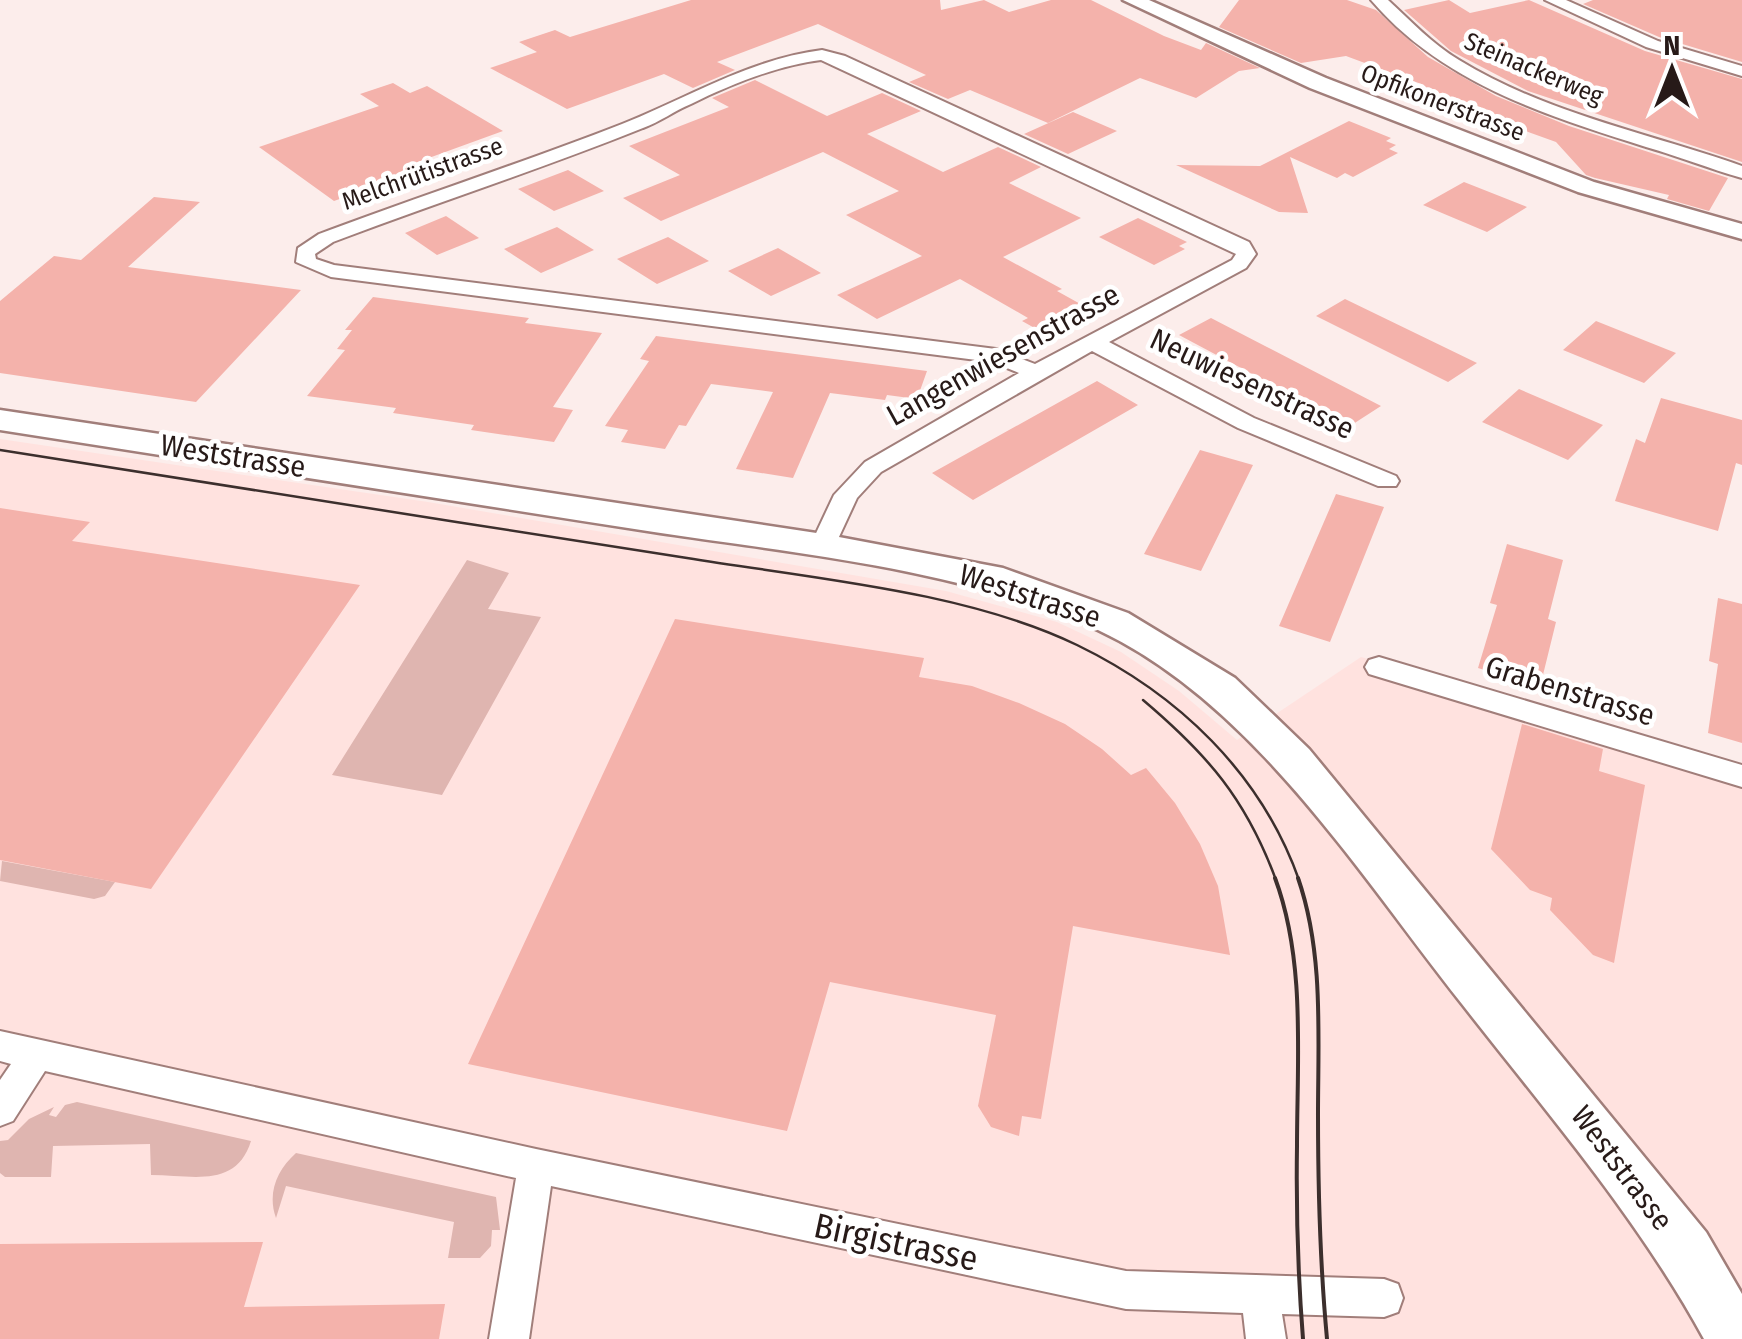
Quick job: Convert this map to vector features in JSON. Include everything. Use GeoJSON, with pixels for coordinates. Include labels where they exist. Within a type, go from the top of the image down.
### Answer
{"type":"FeatureCollection","features":[{"type":"Feature","properties":{"kind":"main road","name":"Weststrasse"},"geometry":{"type":"LineString","coordinates":[[0,420],[823,546],[1003,581],[1114,622],[1234,699],[1294,760],[1580,1112],[1686,1251],[1736,1339]]}},
{"type":"Feature","properties":{"kind":"street","name":"Opfikonerstrasse"},"geometry":{"type":"LineString","coordinates":[[1133,0],[1318,83],[1586,187],[1742,232]]}},
{"type":"Feature","properties":{"kind":"street","name":"Steinackerweg"},"geometry":{"type":"LineString","coordinates":[[1379,0],[1432,48],[1482,79],[1554,110],[1742,172]]}},
{"type":"Feature","properties":{"kind":"street"},"geometry":{"type":"LineString","coordinates":[[1553,0],[1652,44],[1742,71]]}},
{"type":"Feature","properties":{"kind":"street","name":"Melchrütistrasse"},"geometry":{"type":"LineString","coordinates":[[1036,372],[996,356],[331,270],[306,262],[304,252],[326,238],[498,173],[548,160],[656,117],[684,100],[813,55],[839,60],[1234,240],[1246,254]]}},
{"type":"Feature","properties":{"kind":"street","name":"Langenwiesenstrasse"},"geometry":{"type":"LineString","coordinates":[[823,546],[846,495],[873,467],[1036,372],[1239,264],[1246,254]]}},
{"type":"Feature","properties":{"kind":"street","name":"Neuwiesenstrasse"},"geometry":{"type":"LineString","coordinates":[[1092,342],[1246,422],[1387,480]]}},
{"type":"Feature","properties":{"kind":"street","name":"Grabenstrasse"},"geometry":{"type":"LineString","coordinates":[[1378,667],[1742,776]]}},
{"type":"Feature","properties":{"kind":"street","name":"Birgistrasse"},"geometry":{"type":"LineString","coordinates":[[0,1046],[536,1166],[1126,1290],[1384,1298]]}},
{"type":"Feature","properties":{"kind":"street"},"geometry":{"type":"LineString","coordinates":[[0,1110],[36,1054]]}},
{"type":"Feature","properties":{"kind":"street"},"geometry":{"type":"LineString","coordinates":[[509,1339],[536,1166]]}},
{"type":"Feature","properties":{"kind":"street"},"geometry":{"type":"LineString","coordinates":[[1259,1292],[1266,1339]]}},
{"type":"Feature","properties":{"kind":"shaded area"},"geometry":{"type":"Polygon","coordinates":[[[0,439],[428,502],[946,591],[1057,622],[1121,652],[1179,691],[1237,740],[1361,657],[1742,764],[1742,1339],[0,1339],[0,439]]]}},
{"type":"Feature","properties":{"kind":"shaded area"},"geometry":{"type":"Polygon","coordinates":[[[467,560],[509,573],[488,609],[541,617],[442,795],[332,775],[467,560]]]}},
{"type":"Feature","properties":{"kind":"shaded area"},"geometry":{"type":"Polygon","coordinates":[[[2,861],[115,882],[105,896],[94,899],[0,881],[2,861]]]}},
{"type":"Feature","properties":{"kind":"shaded area"},"geometry":{"type":"Polygon","coordinates":[[[77,1102],[251,1141],[235,1167],[211,1176],[151,1175],[150,1144],[53,1146],[51,1177],[5,1177],[0,1173],[0,1141],[8,1140],[29,1119],[54,1107],[49,1115],[56,1117],[65,1105],[77,1102]]]}},
{"type":"Feature","properties":{"kind":"shaded area"},"geometry":{"type":"Polygon","coordinates":[[[296,1153],[496,1197],[500,1230],[492,1230],[491,1246],[480,1258],[448,1258],[454,1222],[286,1186],[276,1218],[276,1182],[296,1153]]]}},
{"type":"Feature","properties":{"kind":"building"},"geometry":{"type":"Polygon","coordinates":[[[691,0],[940,0],[941,10],[984,0],[1009,12],[1051,0],[1091,0],[1164,36],[1201,50],[1206,43],[1260,68],[1239,71],[1196,98],[1140,78],[1048,123],[970,90],[948,99],[909,82],[926,75],[818,24],[717,62],[735,70],[693,88],[664,74],[567,109],[490,68],[537,52],[519,42],[555,30],[570,37],[691,0]]]}},
{"type":"Feature","properties":{"kind":"building"},"geometry":{"type":"Polygon","coordinates":[[[1239,0],[1347,0],[1376,10],[1428,57],[1496,96],[1569,126],[1728,178],[1709,211],[1667,199],[1669,195],[1586,175],[1556,142],[1413,91],[1424,85],[1346,56],[1301,63],[1219,27],[1239,0]]]}},
{"type":"Feature","properties":{"kind":"building"},"geometry":{"type":"Polygon","coordinates":[[[1449,0],[1470,13],[1529,0],[1645,51],[1742,79],[1742,162],[1528,91],[1451,51],[1404,10],[1449,0]]]}},
{"type":"Feature","properties":{"kind":"building"},"geometry":{"type":"Polygon","coordinates":[[[1593,0],[1742,0],[1742,62],[1659,37],[1583,4],[1593,0]]]}},
{"type":"Feature","properties":{"kind":"building"},"geometry":{"type":"Polygon","coordinates":[[[755,80],[827,116],[882,93],[921,111],[867,134],[943,172],[998,147],[1041,167],[1009,183],[1081,218],[1003,257],[1062,289],[1057,291],[1084,306],[1071,313],[1082,318],[1049,336],[1022,321],[1028,318],[960,279],[877,319],[837,295],[922,256],[846,215],[899,191],[823,152],[661,221],[623,198],[680,175],[629,146],[729,107],[712,98],[755,80]]]}},
{"type":"Feature","properties":{"kind":"building"},"geometry":{"type":"Polygon","coordinates":[[[393,83],[410,93],[427,86],[503,131],[404,167],[425,181],[389,194],[376,186],[334,201],[259,147],[379,106],[360,94],[393,83]]]}},
{"type":"Feature","properties":{"kind":"building"},"geometry":{"type":"Polygon","coordinates":[[[1073,112],[1117,131],[1068,154],[1024,134],[1073,112]]]}},
{"type":"Feature","properties":{"kind":"building"},"geometry":{"type":"Polygon","coordinates":[[[1349,121],[1391,138],[1386,141],[1396,145],[1389,149],[1398,153],[1353,177],[1345,173],[1337,178],[1290,157],[1308,213],[1279,212],[1176,165],[1260,166],[1349,121]]]}},
{"type":"Feature","properties":{"kind":"building"},"geometry":{"type":"Polygon","coordinates":[[[568,170],[604,191],[554,211],[518,189],[568,170]]]}},
{"type":"Feature","properties":{"kind":"building"},"geometry":{"type":"Polygon","coordinates":[[[1464,182],[1527,207],[1487,232],[1423,205],[1464,182]]]}},
{"type":"Feature","properties":{"kind":"building"},"geometry":{"type":"Polygon","coordinates":[[[154,197],[200,202],[128,267],[301,290],[196,402],[0,373],[0,301],[54,256],[81,260],[154,197]]]}},
{"type":"Feature","properties":{"kind":"building"},"geometry":{"type":"Polygon","coordinates":[[[446,216],[479,238],[437,255],[405,233],[446,216]]]}},
{"type":"Feature","properties":{"kind":"building"},"geometry":{"type":"Polygon","coordinates":[[[1138,218],[1187,242],[1179,246],[1185,249],[1154,265],[1099,237],[1138,218]]]}},
{"type":"Feature","properties":{"kind":"building"},"geometry":{"type":"Polygon","coordinates":[[[557,227],[594,250],[541,273],[504,249],[557,227]]]}},
{"type":"Feature","properties":{"kind":"building"},"geometry":{"type":"Polygon","coordinates":[[[668,237],[709,261],[657,284],[617,259],[668,237]]]}},
{"type":"Feature","properties":{"kind":"building"},"geometry":{"type":"Polygon","coordinates":[[[778,248],[821,273],[771,296],[728,271],[778,248]]]}},
{"type":"Feature","properties":{"kind":"building"},"geometry":{"type":"Polygon","coordinates":[[[373,297],[529,318],[525,323],[602,333],[553,407],[573,410],[554,442],[393,413],[396,408],[307,396],[345,350],[337,349],[352,330],[345,330],[373,297]]]}},
{"type":"Feature","properties":{"kind":"building"},"geometry":{"type":"Polygon","coordinates":[[[1345,299],[1477,363],[1448,382],[1316,316],[1345,299]]]}},
{"type":"Feature","properties":{"kind":"building"},"geometry":{"type":"Polygon","coordinates":[[[1211,318],[1381,406],[1350,426],[1179,335],[1211,318]]]}},
{"type":"Feature","properties":{"kind":"building"},"geometry":{"type":"Polygon","coordinates":[[[1596,321],[1676,353],[1644,383],[1563,350],[1596,321]]]}},
{"type":"Feature","properties":{"kind":"building"},"geometry":{"type":"Polygon","coordinates":[[[656,336],[927,371],[917,399],[887,395],[885,400],[830,393],[793,478],[736,469],[773,392],[711,384],[686,426],[679,425],[665,449],[621,442],[628,430],[605,426],[649,361],[640,359],[656,336]]]}},
{"type":"Feature","properties":{"kind":"building"},"geometry":{"type":"Polygon","coordinates":[[[1097,381],[1138,405],[973,500],[932,473],[1097,381]]]}},
{"type":"Feature","properties":{"kind":"building"},"geometry":{"type":"Polygon","coordinates":[[[1519,389],[1603,425],[1568,460],[1482,422],[1519,389]]]}},
{"type":"Feature","properties":{"kind":"building"},"geometry":{"type":"Polygon","coordinates":[[[1661,398],[1742,420],[1742,465],[1736,463],[1718,531],[1615,501],[1636,439],[1645,443],[1661,398]]]}},
{"type":"Feature","properties":{"kind":"building"},"geometry":{"type":"Polygon","coordinates":[[[1200,450],[1253,465],[1201,571],[1144,554],[1200,450]]]}},
{"type":"Feature","properties":{"kind":"building"},"geometry":{"type":"Polygon","coordinates":[[[1336,494],[1384,507],[1330,642],[1279,626],[1336,494]]]}},
{"type":"Feature","properties":{"kind":"building"},"geometry":{"type":"Polygon","coordinates":[[[0,508],[90,522],[72,541],[360,585],[151,889],[0,860],[0,508]]]}},
{"type":"Feature","properties":{"kind":"building"},"geometry":{"type":"Polygon","coordinates":[[[1507,544],[1563,560],[1548,619],[1556,622],[1540,687],[1478,668],[1497,605],[1490,603],[1507,544]]]}},
{"type":"Feature","properties":{"kind":"building"},"geometry":{"type":"Polygon","coordinates":[[[1718,598],[1742,604],[1742,743],[1708,733],[1718,664],[1709,661],[1718,598]]]}},
{"type":"Feature","properties":{"kind":"building"},"geometry":{"type":"Polygon","coordinates":[[[675,619],[924,658],[919,677],[972,686],[1019,703],[1065,724],[1131,775],[1146,768],[1175,803],[1200,844],[1218,886],[1230,955],[1073,926],[1041,1119],[1022,1116],[1019,1136],[991,1127],[978,1106],[996,1015],[830,982],[787,1131],[468,1064],[675,619]]]}},
{"type":"Feature","properties":{"kind":"building"},"geometry":{"type":"Polygon","coordinates":[[[1522,724],[1603,749],[1599,771],[1645,785],[1614,963],[1593,955],[1550,910],[1552,898],[1530,890],[1491,849],[1522,724]]]}},
{"type":"Feature","properties":{"kind":"building"},"geometry":{"type":"Polygon","coordinates":[[[263,1242],[244,1307],[445,1304],[439,1339],[0,1339],[0,1244],[263,1242]]]}},
{"type":"Feature","properties":{"kind":"tram line"},"geometry":{"type":"LineString","coordinates":[[0,450],[886,589],[986,611],[1077,645],[1149,687],[1182,713],[1239,772],[1283,841],[1299,880]]}},
{"type":"Feature","properties":{"kind":"tram line"},"geometry":{"type":"LineString","coordinates":[[1143,700],[1223,780],[1252,825],[1276,880]]}},
{"type":"Feature","properties":{"kind":"tram line"},"geometry":{"type":"LineString","coordinates":[[1275,878],[1285,910],[1296,976],[1297,1218],[1303,1339]]}},
{"type":"Feature","properties":{"kind":"tram line"},"geometry":{"type":"LineString","coordinates":[[1298,878],[1312,936],[1318,995],[1319,1199],[1327,1339]]}}]}
